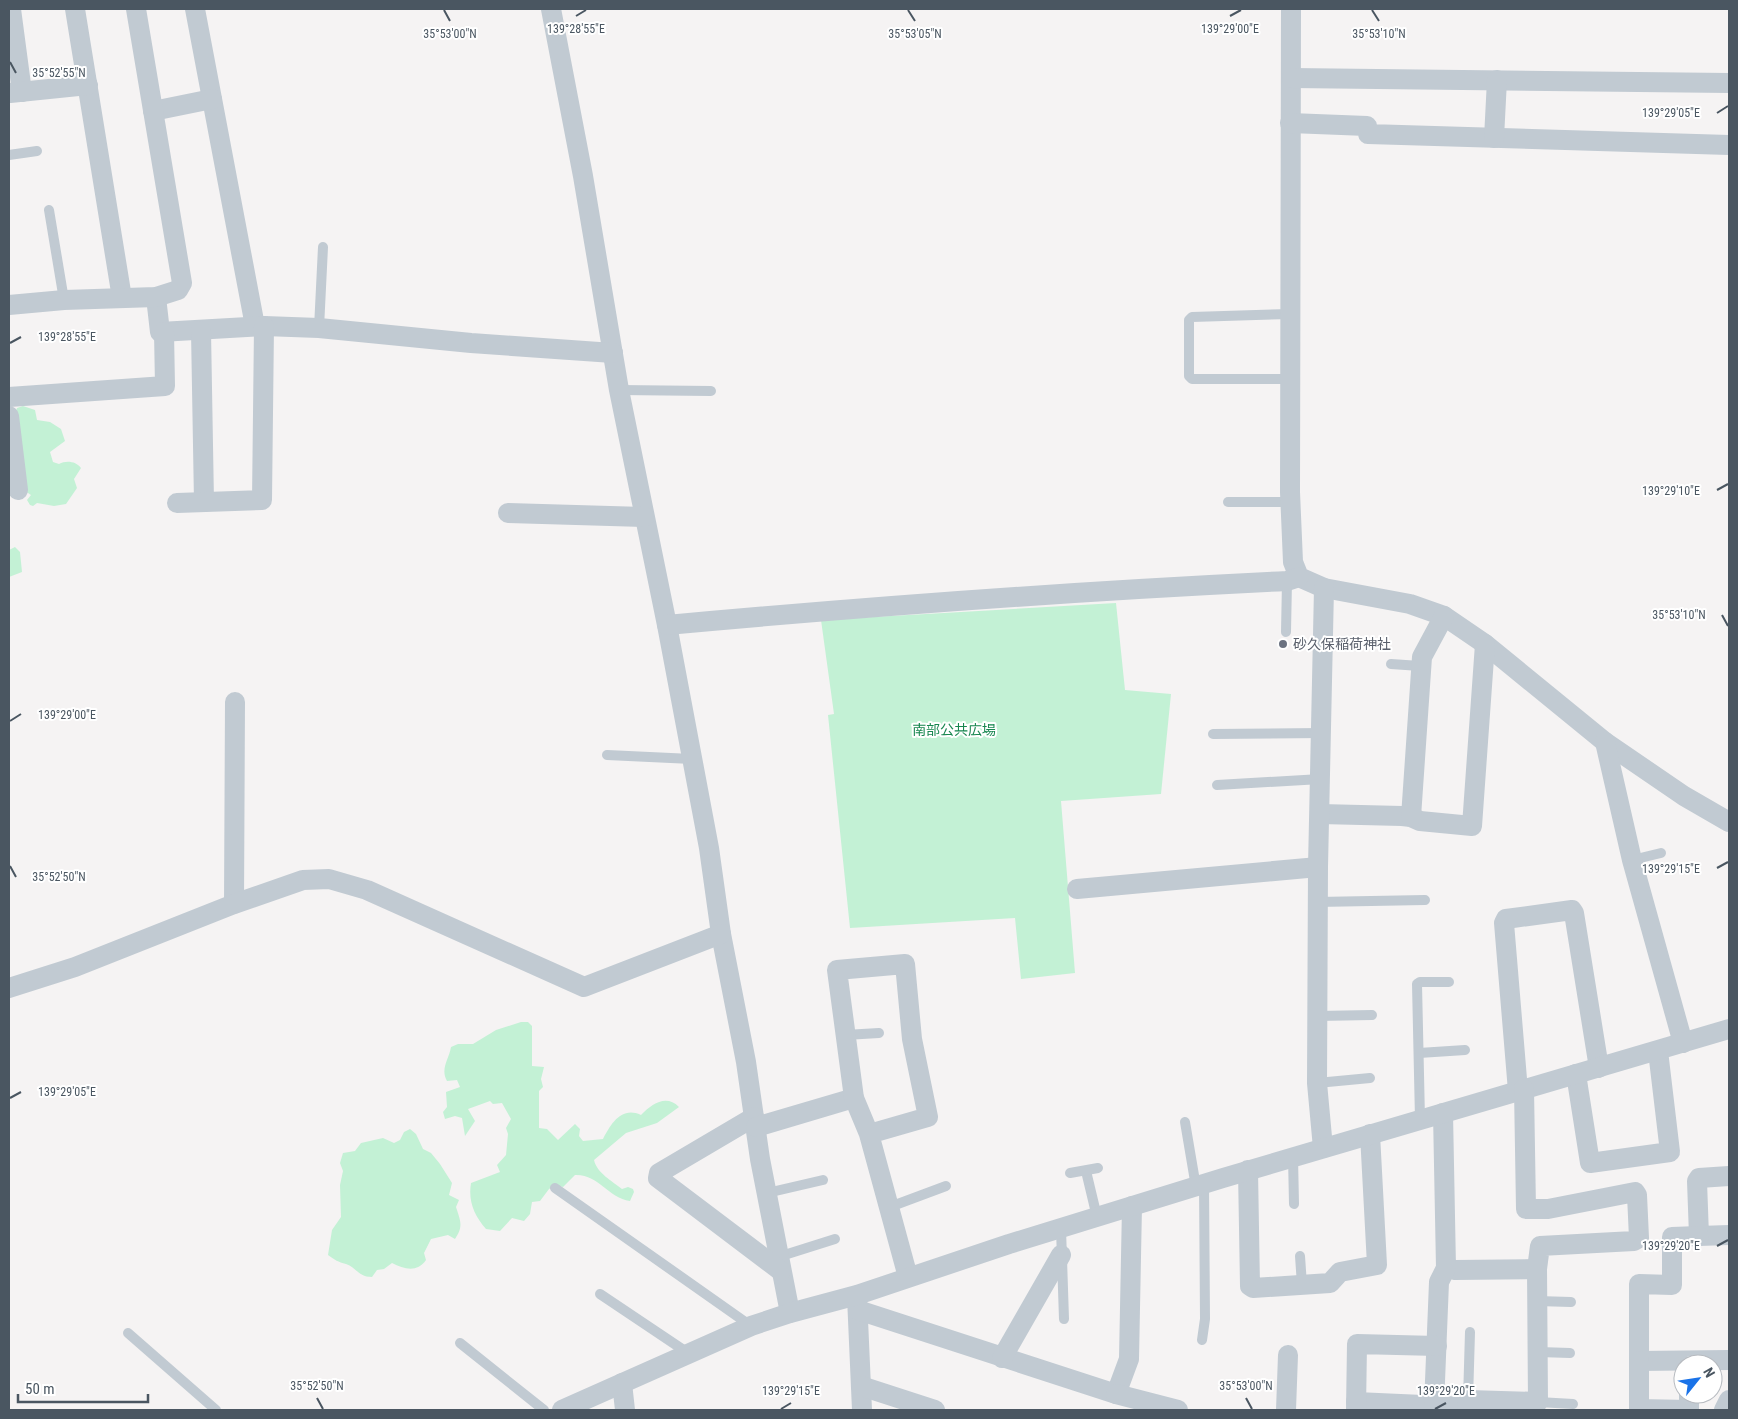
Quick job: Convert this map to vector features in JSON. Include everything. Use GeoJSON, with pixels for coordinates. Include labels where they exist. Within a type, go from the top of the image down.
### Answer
{"type":"FeatureCollection","features":[{"type":"Feature","properties":{"kind":"street"},"geometry":{"type":"LineString","coordinates":[[11,9],[16,92],[88,85]]}},
{"type":"Feature","properties":{"kind":"street"},"geometry":{"type":"LineString","coordinates":[[75,9],[122,298]]}},
{"type":"Feature","properties":{"kind":"street"},"geometry":{"type":"LineString","coordinates":[[9,305],[64,300],[156,297],[178,290],[182,283],[136,9]]}},
{"type":"Feature","properties":{"kind":"street"},"geometry":{"type":"LineString","coordinates":[[177,503],[262,500],[260,326],[195,9]]}},
{"type":"Feature","properties":{"kind":"street"},"geometry":{"type":"LineString","coordinates":[[551,9],[583,176],[619,390],[667,624],[709,848],[721,934],[746,1062],[779,1264],[790,1313]]}},
{"type":"Feature","properties":{"kind":"street"},"geometry":{"type":"LineString","coordinates":[[1291,9],[1289,379],[1293,579]]}},
{"type":"Feature","properties":{"kind":"street"},"geometry":{"type":"LineString","coordinates":[[1292,78],[1729,83]]}},
{"type":"Feature","properties":{"kind":"street"},"geometry":{"type":"LineString","coordinates":[[1494,138],[1497,80]]}},
{"type":"Feature","properties":{"kind":"street"},"geometry":{"type":"LineString","coordinates":[[153,111],[212,99]]}},
{"type":"Feature","properties":{"kind":"street"},"geometry":{"type":"LineString","coordinates":[[1290,123],[1367,126],[1368,134],[1729,145]]}},
{"type":"Feature","properties":{"kind":"street"},"geometry":{"type":"LineString","coordinates":[[156,297],[160,332],[260,326],[319,328],[471,343],[613,353]]}},
{"type":"Feature","properties":{"kind":"street"},"geometry":{"type":"LineString","coordinates":[[201,331],[204,502]]}},
{"type":"Feature","properties":{"kind":"street"},"geometry":{"type":"LineString","coordinates":[[9,397],[165,386],[164,332]]}},
{"type":"Feature","properties":{"kind":"street"},"geometry":{"type":"LineString","coordinates":[[9,416],[18,490]]}},
{"type":"Feature","properties":{"kind":"street"},"geometry":{"type":"LineString","coordinates":[[508,513],[644,517]]}},
{"type":"Feature","properties":{"kind":"street"},"geometry":{"type":"LineString","coordinates":[[667,624],[903,604],[1293,579],[1324,588],[1410,604],[1444,616],[1486,644],[1604,742],[1684,796],[1729,822]]}},
{"type":"Feature","properties":{"kind":"street"},"geometry":{"type":"LineString","coordinates":[[1323,1148],[1317,1083],[1317,902],[1324,588]]}},
{"type":"Feature","properties":{"kind":"street"},"geometry":{"type":"LineString","coordinates":[[1411,817],[1420,666],[1422,657],[1444,616]]}},
{"type":"Feature","properties":{"kind":"street"},"geometry":{"type":"LineString","coordinates":[[1320,814],[1411,817],[1420,821],[1472,826],[1486,644]]}},
{"type":"Feature","properties":{"kind":"street"},"geometry":{"type":"LineString","coordinates":[[234,904],[235,702]]}},
{"type":"Feature","properties":{"kind":"street"},"geometry":{"type":"LineString","coordinates":[[1604,742],[1632,860],[1683,1043]]}},
{"type":"Feature","properties":{"kind":"street"},"geometry":{"type":"LineString","coordinates":[[1077,889],[1318,867]]}},
{"type":"Feature","properties":{"kind":"street"},"geometry":{"type":"LineString","coordinates":[[9,988],[76,967],[234,904],[303,880],[328,879],[367,890],[584,987],[721,934]]}},
{"type":"Feature","properties":{"kind":"street"},"geometry":{"type":"LineString","coordinates":[[1437,1346],[1357,1344],[1356,1406],[1467,1406],[1538,1402],[1539,1352],[1536,1352],[1537,1269],[1540,1246],[1634,1241],[1639,1238],[1637,1195],[1635,1192],[1548,1209],[1526,1208],[1521,1090],[1504,922],[1506,919],[1572,910],[1574,913],[1599,1068]]}},
{"type":"Feature","properties":{"kind":"street"},"geometry":{"type":"LineString","coordinates":[[869,1134],[928,1118],[912,1039],[905,964],[837,970],[854,1098],[869,1134],[887,1208],[908,1277]]}},
{"type":"Feature","properties":{"kind":"street"},"geometry":{"type":"LineString","coordinates":[[562,1410],[751,1326],[790,1313],[857,1302],[908,1277],[1132,1206],[1420,1119],[1729,1029]]}},
{"type":"Feature","properties":{"kind":"street"},"geometry":{"type":"LineString","coordinates":[[1576,1074],[1590,1162],[1670,1152],[1658,1051]]}},
{"type":"Feature","properties":{"kind":"street"},"geometry":{"type":"LineString","coordinates":[[779,1264],[658,1178],[659,1173],[755,1122],[854,1098]]}},
{"type":"Feature","properties":{"kind":"street"},"geometry":{"type":"LineString","coordinates":[[1434,1406],[1439,1282],[1446,1268],[1443,1113]]}},
{"type":"Feature","properties":{"kind":"street"},"geometry":{"type":"LineString","coordinates":[[1248,1170],[1250,1286],[1253,1288],[1330,1283],[1340,1272],[1377,1265],[1370,1134]]}},
{"type":"Feature","properties":{"kind":"street"},"geometry":{"type":"LineString","coordinates":[[1699,1236],[1697,1181],[1699,1178],[1729,1176]]}},
{"type":"Feature","properties":{"kind":"street"},"geometry":{"type":"LineString","coordinates":[[1116,1394],[1129,1359],[1132,1206]]}},
{"type":"Feature","properties":{"kind":"street"},"geometry":{"type":"LineString","coordinates":[[1689,1404],[1689,1410],[1639,1409],[1639,1284],[1672,1285],[1672,1237],[1729,1235]]}},
{"type":"Feature","properties":{"kind":"street"},"geometry":{"type":"LineString","coordinates":[[1002,1358],[1061,1255]]}},
{"type":"Feature","properties":{"kind":"street"},"geometry":{"type":"LineString","coordinates":[[1446,1268],[1537,1269]]}},
{"type":"Feature","properties":{"kind":"street"},"geometry":{"type":"LineString","coordinates":[[857,1302],[1002,1358],[1116,1394],[1178,1410]]}},
{"type":"Feature","properties":{"kind":"street"},"geometry":{"type":"LineString","coordinates":[[857,1302],[862,1410]]}},
{"type":"Feature","properties":{"kind":"street"},"geometry":{"type":"LineString","coordinates":[[1286,1410],[1288,1355]]}},
{"type":"Feature","properties":{"kind":"street"},"geometry":{"type":"LineString","coordinates":[[1639,1361],[1673,1362]]}},
{"type":"Feature","properties":{"kind":"street"},"geometry":{"type":"LineString","coordinates":[[622,1383],[625,1410]]}},
{"type":"Feature","properties":{"kind":"street"},"geometry":{"type":"LineString","coordinates":[[861,1386],[935,1410]]}},
{"type":"Feature","properties":{"kind":"street"},"geometry":{"type":"LineString","coordinates":[[1724,1410],[1729,1400]]}},
{"type":"Feature","properties":{"kind":"lane"},"geometry":{"type":"LineString","coordinates":[[9,155],[37,151]]}},
{"type":"Feature","properties":{"kind":"lane"},"geometry":{"type":"LineString","coordinates":[[48,210],[64,300]]}},
{"type":"Feature","properties":{"kind":"lane"},"geometry":{"type":"LineString","coordinates":[[319,328],[323,247]]}},
{"type":"Feature","properties":{"kind":"lane"},"geometry":{"type":"LineString","coordinates":[[1289,379],[1192,379],[1188,376],[1189,320],[1192,317],[1290,314]]}},
{"type":"Feature","properties":{"kind":"lane"},"geometry":{"type":"LineString","coordinates":[[619,390],[711,391]]}},
{"type":"Feature","properties":{"kind":"lane"},"geometry":{"type":"LineString","coordinates":[[1228,502],[1291,502]]}},
{"type":"Feature","properties":{"kind":"lane"},"geometry":{"type":"LineString","coordinates":[[1286,632],[1293,579]]}},
{"type":"Feature","properties":{"kind":"lane"},"geometry":{"type":"LineString","coordinates":[[1391,664],[1420,666]]}},
{"type":"Feature","properties":{"kind":"lane"},"geometry":{"type":"LineString","coordinates":[[1213,734],[1322,733]]}},
{"type":"Feature","properties":{"kind":"lane"},"geometry":{"type":"LineString","coordinates":[[608,755],[692,759]]}},
{"type":"Feature","properties":{"kind":"lane"},"geometry":{"type":"LineString","coordinates":[[1216,785],[1321,779]]}},
{"type":"Feature","properties":{"kind":"lane"},"geometry":{"type":"LineString","coordinates":[[1632,860],[1661,853]]}},
{"type":"Feature","properties":{"kind":"lane"},"geometry":{"type":"LineString","coordinates":[[1317,902],[1425,900]]}},
{"type":"Feature","properties":{"kind":"lane"},"geometry":{"type":"LineString","coordinates":[[1420,1119],[1417,984],[1420,982],[1449,982]]}},
{"type":"Feature","properties":{"kind":"lane"},"geometry":{"type":"LineString","coordinates":[[1318,1016],[1372,1015]]}},
{"type":"Feature","properties":{"kind":"lane"},"geometry":{"type":"LineString","coordinates":[[845,1035],[879,1033]]}},
{"type":"Feature","properties":{"kind":"lane"},"geometry":{"type":"LineString","coordinates":[[1418,1053],[1465,1050]]}},
{"type":"Feature","properties":{"kind":"lane"},"geometry":{"type":"LineString","coordinates":[[1317,1083],[1370,1078]]}},
{"type":"Feature","properties":{"kind":"lane"},"geometry":{"type":"LineString","coordinates":[[1185,1122],[1200,1185],[1205,1319],[1202,1340]]}},
{"type":"Feature","properties":{"kind":"lane"},"geometry":{"type":"LineString","coordinates":[[1293,1157],[1294,1204]]}},
{"type":"Feature","properties":{"kind":"lane"},"geometry":{"type":"LineString","coordinates":[[1070,1173],[1098,1168]]}},
{"type":"Feature","properties":{"kind":"lane"},"geometry":{"type":"LineString","coordinates":[[1086,1171],[1097,1217]]}},
{"type":"Feature","properties":{"kind":"lane"},"geometry":{"type":"LineString","coordinates":[[767,1192],[823,1180]]}},
{"type":"Feature","properties":{"kind":"lane"},"geometry":{"type":"LineString","coordinates":[[887,1208],[946,1186]]}},
{"type":"Feature","properties":{"kind":"lane"},"geometry":{"type":"LineString","coordinates":[[555,1188],[751,1326]]}},
{"type":"Feature","properties":{"kind":"lane"},"geometry":{"type":"LineString","coordinates":[[1061,1229],[1064,1319]]}},
{"type":"Feature","properties":{"kind":"lane"},"geometry":{"type":"LineString","coordinates":[[779,1264],[835,1239]]}},
{"type":"Feature","properties":{"kind":"lane"},"geometry":{"type":"LineString","coordinates":[[1300,1256],[1302,1286]]}},
{"type":"Feature","properties":{"kind":"lane"},"geometry":{"type":"LineString","coordinates":[[600,1294],[688,1353]]}},
{"type":"Feature","properties":{"kind":"lane"},"geometry":{"type":"LineString","coordinates":[[1537,1301],[1571,1302]]}},
{"type":"Feature","properties":{"kind":"lane"},"geometry":{"type":"LineString","coordinates":[[1467,1406],[1470,1332]]}},
{"type":"Feature","properties":{"kind":"lane"},"geometry":{"type":"LineString","coordinates":[[128,1333],[216,1410]]}},
{"type":"Feature","properties":{"kind":"lane"},"geometry":{"type":"LineString","coordinates":[[460,1343],[544,1410]]}},
{"type":"Feature","properties":{"kind":"lane"},"geometry":{"type":"LineString","coordinates":[[1539,1352],[1570,1353]]}},
{"type":"Feature","properties":{"kind":"lane"},"geometry":{"type":"LineString","coordinates":[[1538,1402],[1573,1404]]}},
{"type":"Feature","properties":{"kind":"green space"},"geometry":{"type":"Polygon","coordinates":[[[23,406],[35,410],[37,420],[50,422],[61,429],[65,441],[50,452],[53,462],[59,464],[71,462],[81,468],[74,479],[77,488],[66,504],[54,506],[37,503],[33,506],[27,500],[31,495],[25,491],[14,416],[17,408],[23,406]]]}},
{"type":"Feature","properties":{"kind":"green space"},"geometry":{"type":"Polygon","coordinates":[[[15,547],[20,552],[22,572],[9,577],[9,550],[15,547]]]}},
{"type":"Feature","properties":{"kind":"green space","name":"南部公共広場"},"geometry":{"type":"Polygon","coordinates":[[[1116,603],[1125,690],[1171,694],[1161,794],[1061,801],[1075,973],[1021,979],[1015,918],[850,928],[828,715],[834,714],[821,620],[1116,603]]]}},
{"type":"Feature","properties":{"kind":"green space"},"geometry":{"type":"Polygon","coordinates":[[[521,1022],[528,1022],[532,1026],[532,1066],[544,1067],[541,1079],[543,1087],[539,1091],[539,1128],[547,1129],[558,1140],[575,1124],[580,1129],[579,1136],[583,1141],[603,1139],[613,1122],[622,1115],[634,1113],[641,1115],[654,1104],[664,1101],[674,1103],[679,1107],[657,1123],[626,1133],[594,1160],[598,1169],[622,1189],[628,1187],[633,1189],[634,1192],[630,1201],[616,1196],[591,1178],[575,1175],[563,1187],[556,1185],[549,1189],[540,1201],[532,1202],[530,1214],[524,1221],[512,1218],[500,1231],[486,1229],[482,1224],[471,1202],[470,1190],[471,1183],[500,1172],[497,1165],[506,1155],[508,1134],[506,1128],[511,1119],[502,1103],[493,1104],[490,1101],[468,1109],[475,1121],[465,1136],[462,1118],[455,1116],[445,1119],[443,1112],[447,1107],[446,1092],[460,1087],[457,1080],[447,1081],[444,1072],[451,1047],[458,1044],[473,1044],[496,1030],[521,1022]]]}},
{"type":"Feature","properties":{"kind":"green space"},"geometry":{"type":"Polygon","coordinates":[[[410,1129],[416,1134],[423,1149],[431,1153],[440,1164],[452,1183],[449,1195],[459,1200],[456,1207],[460,1230],[455,1239],[448,1235],[431,1239],[424,1253],[426,1260],[419,1267],[410,1269],[392,1263],[384,1269],[377,1270],[372,1277],[367,1277],[349,1265],[337,1261],[328,1255],[332,1230],[341,1217],[340,1185],[343,1171],[340,1163],[343,1153],[355,1151],[361,1143],[383,1138],[394,1143],[400,1140],[404,1132],[410,1129]]]}},
{"type":"Feature","properties":{"kind":"place","name":"砂久保稲荷神社"},"geometry":{"type":"Point","coordinates":[1283,644]}}]}
